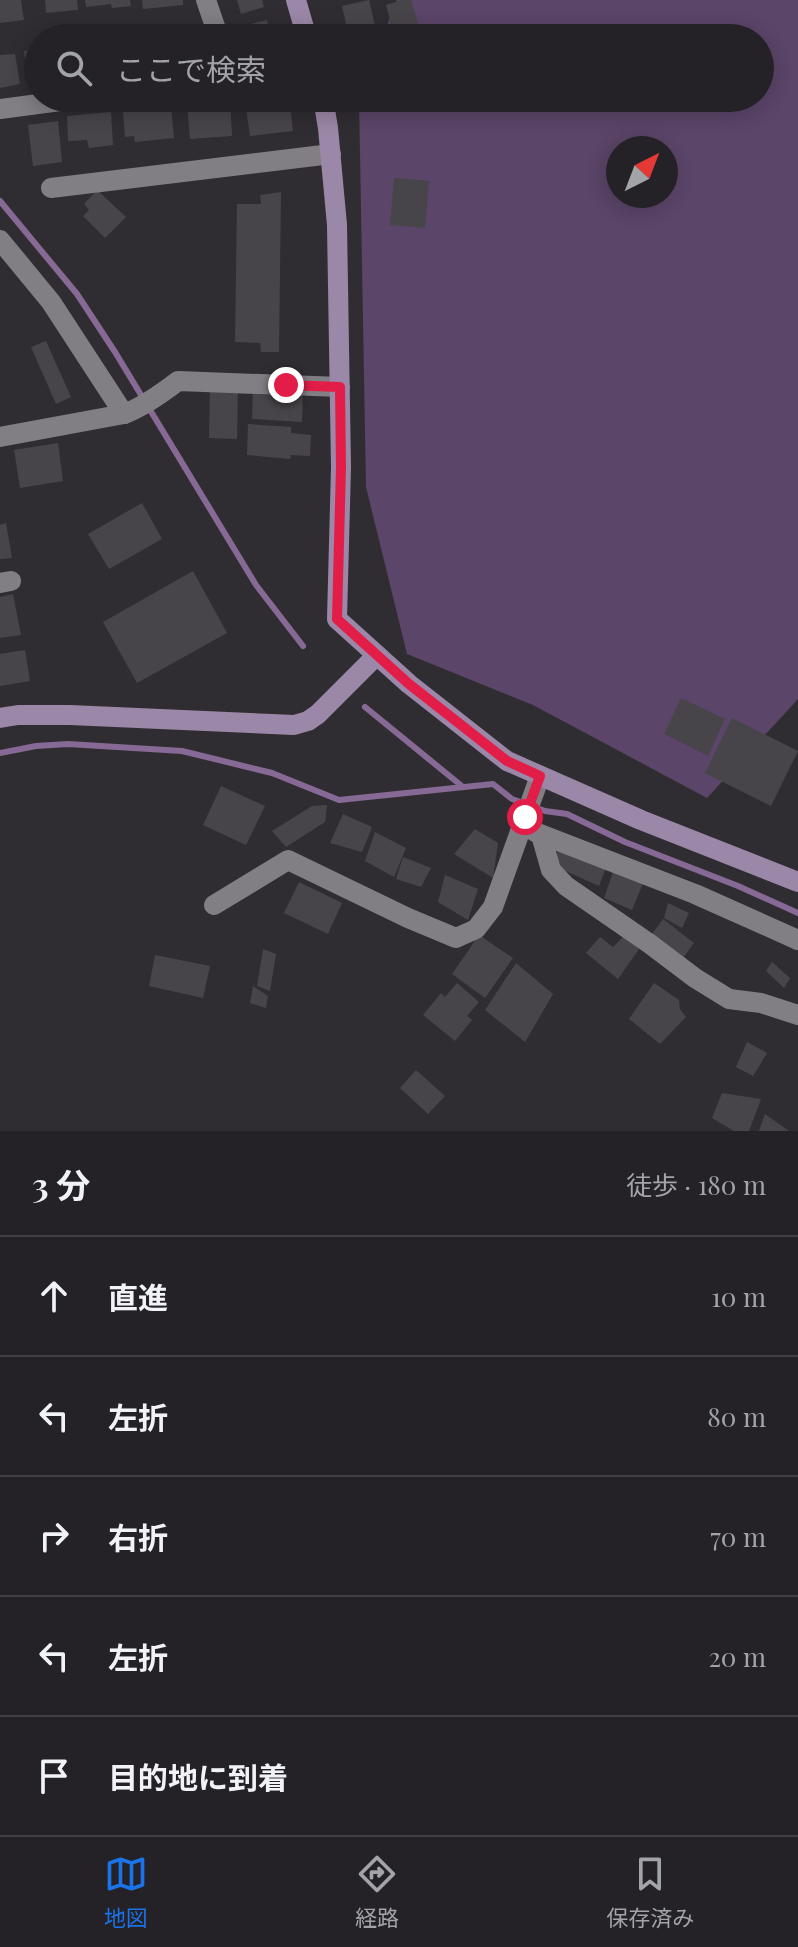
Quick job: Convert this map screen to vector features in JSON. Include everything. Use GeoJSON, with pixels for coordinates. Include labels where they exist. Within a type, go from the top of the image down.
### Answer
{"type":"FeatureCollection","features":[{"type":"Feature","properties":{"kind":"street"},"geometry":{"type":"LineString","coordinates":[[206,0],[214,24]]}},
{"type":"Feature","properties":{"kind":"street"},"geometry":{"type":"LineString","coordinates":[[296,0],[303,24]]}},
{"type":"Feature","properties":{"kind":"street"},"geometry":{"type":"LineString","coordinates":[[0,109],[24,106]]}},
{"type":"Feature","properties":{"kind":"street"},"geometry":{"type":"LineString","coordinates":[[325,112],[337,225],[341,467],[337,619],[409,684],[537,786],[641,820],[798,882]]}},
{"type":"Feature","properties":{"kind":"street"},"geometry":{"type":"LineString","coordinates":[[51,188],[331,154]]}},
{"type":"Feature","properties":{"kind":"street"},"geometry":{"type":"LineString","coordinates":[[0,240],[9,265],[51,302],[128,412]]}},
{"type":"Feature","properties":{"kind":"street"},"geometry":{"type":"LineString","coordinates":[[0,437],[128,412],[178,381],[340,387]]}},
{"type":"Feature","properties":{"kind":"street"},"geometry":{"type":"LineString","coordinates":[[0,718],[70,715],[294,725],[318,714],[377,655]]}},
{"type":"Feature","properties":{"kind":"street"},"geometry":{"type":"LineString","coordinates":[[214,905],[288,860],[456,938],[476,929],[493,907],[530,826],[537,786]]}},
{"type":"Feature","properties":{"kind":"street"},"geometry":{"type":"LineString","coordinates":[[530,826],[798,940]]}},
{"type":"Feature","properties":{"kind":"street"},"geometry":{"type":"LineString","coordinates":[[530,826],[551,870],[566,886],[695,978],[729,999],[761,1003],[798,1015]]}},
{"type":"Feature","properties":{"kind":"shaded area"},"geometry":{"type":"Polygon","coordinates":[[[397,0],[798,0],[798,699],[707,798],[533,705],[407,654],[366,487],[359,112],[774,112],[774,24],[388,24],[397,0]]]}},
{"type":"Feature","properties":{"kind":"building"},"geometry":{"type":"Polygon","coordinates":[[[0,0],[21,0],[24,20],[0,23],[0,0]]]}},
{"type":"Feature","properties":{"kind":"building"},"geometry":{"type":"Polygon","coordinates":[[[45,0],[77,0],[78,10],[46,13],[45,0]]]}},
{"type":"Feature","properties":{"kind":"building"},"geometry":{"type":"Polygon","coordinates":[[[85,0],[130,0],[131,6],[112,8],[111,4],[86,7],[85,0]]]}},
{"type":"Feature","properties":{"kind":"building"},"geometry":{"type":"Polygon","coordinates":[[[142,0],[183,0],[183,5],[143,9],[142,0]]]}},
{"type":"Feature","properties":{"kind":"building"},"geometry":{"type":"Polygon","coordinates":[[[237,0],[262,0],[264,7],[241,14],[237,0]]]}},
{"type":"Feature","properties":{"kind":"building"},"geometry":{"type":"Polygon","coordinates":[[[369,0],[375,24],[346,24],[342,6],[369,0]]]}},
{"type":"Feature","properties":{"kind":"building"},"geometry":{"type":"Polygon","coordinates":[[[411,0],[418,24],[391,24],[386,5],[411,0]]]}},
{"type":"Feature","properties":{"kind":"building"},"geometry":{"type":"Polygon","coordinates":[[[15,54],[20,84],[0,88],[0,55],[15,54]]]}},
{"type":"Feature","properties":{"kind":"building"},"geometry":{"type":"Polygon","coordinates":[[[111,112],[113,145],[89,148],[87,140],[68,141],[67,116],[111,112]]]}},
{"type":"Feature","properties":{"kind":"building"},"geometry":{"type":"Polygon","coordinates":[[[123,112],[171,112],[174,138],[135,142],[134,136],[125,137],[123,112]]]}},
{"type":"Feature","properties":{"kind":"building"},"geometry":{"type":"Polygon","coordinates":[[[188,112],[231,112],[232,136],[190,139],[188,112]]]}},
{"type":"Feature","properties":{"kind":"building"},"geometry":{"type":"Polygon","coordinates":[[[247,112],[291,112],[293,131],[250,136],[247,112]]]}},
{"type":"Feature","properties":{"kind":"building"},"geometry":{"type":"Polygon","coordinates":[[[58,121],[62,162],[33,166],[28,125],[58,121]]]}},
{"type":"Feature","properties":{"kind":"building"},"geometry":{"type":"Polygon","coordinates":[[[394,178],[429,181],[425,228],[390,225],[394,178]]]}},
{"type":"Feature","properties":{"kind":"building"},"geometry":{"type":"Polygon","coordinates":[[[97,190],[126,217],[105,238],[83,216],[89,210],[84,204],[97,190]]]}},
{"type":"Feature","properties":{"kind":"building"},"geometry":{"type":"Polygon","coordinates":[[[281,192],[279,352],[261,352],[260,343],[235,342],[237,204],[261,204],[260,195],[281,192]]]}},
{"type":"Feature","properties":{"kind":"building"},"geometry":{"type":"Polygon","coordinates":[[[46,341],[71,397],[56,404],[31,347],[46,341]]]}},
{"type":"Feature","properties":{"kind":"building"},"geometry":{"type":"Polygon","coordinates":[[[210,386],[238,386],[237,439],[209,438],[210,386]]]}},
{"type":"Feature","properties":{"kind":"building"},"geometry":{"type":"Polygon","coordinates":[[[253,389],[303,392],[302,422],[252,419],[253,389]]]}},
{"type":"Feature","properties":{"kind":"building"},"geometry":{"type":"Polygon","coordinates":[[[248,424],[291,427],[291,433],[311,435],[310,456],[291,455],[290,459],[247,455],[248,424]]]}},
{"type":"Feature","properties":{"kind":"building"},"geometry":{"type":"Polygon","coordinates":[[[58,443],[63,481],[20,488],[14,450],[58,443]]]}},
{"type":"Feature","properties":{"kind":"building"},"geometry":{"type":"Polygon","coordinates":[[[142,503],[162,539],[109,569],[88,534],[142,503]]]}},
{"type":"Feature","properties":{"kind":"building"},"geometry":{"type":"Polygon","coordinates":[[[6,523],[12,558],[0,559],[0,525],[6,523]]]}},
{"type":"Feature","properties":{"kind":"building"},"geometry":{"type":"Polygon","coordinates":[[[193,571],[227,633],[137,683],[103,622],[193,571]]]}},
{"type":"Feature","properties":{"kind":"building"},"geometry":{"type":"Polygon","coordinates":[[[13,594],[21,635],[0,638],[0,597],[13,594]]]}},
{"type":"Feature","properties":{"kind":"building"},"geometry":{"type":"Polygon","coordinates":[[[25,650],[30,681],[0,686],[0,654],[25,650]]]}},
{"type":"Feature","properties":{"kind":"building"},"geometry":{"type":"Polygon","coordinates":[[[681,698],[725,719],[708,756],[664,734],[681,698]]]}},
{"type":"Feature","properties":{"kind":"building"},"geometry":{"type":"Polygon","coordinates":[[[732,718],[798,751],[771,806],[705,773],[732,718]]]}},
{"type":"Feature","properties":{"kind":"building"},"geometry":{"type":"Polygon","coordinates":[[[221,786],[265,806],[246,845],[203,825],[221,786]]]}},
{"type":"Feature","properties":{"kind":"building"},"geometry":{"type":"Polygon","coordinates":[[[327,805],[325,822],[286,847],[272,831],[312,806],[327,805]]]}},
{"type":"Feature","properties":{"kind":"building"},"geometry":{"type":"Polygon","coordinates":[[[343,814],[372,827],[362,852],[330,843],[343,814]]]}},
{"type":"Feature","properties":{"kind":"building"},"geometry":{"type":"Polygon","coordinates":[[[475,829],[498,843],[493,878],[454,854],[475,829]]]}},
{"type":"Feature","properties":{"kind":"building"},"geometry":{"type":"Polygon","coordinates":[[[375,832],[406,848],[394,877],[365,861],[375,832]]]}},
{"type":"Feature","properties":{"kind":"building"},"geometry":{"type":"Polygon","coordinates":[[[561,844],[607,865],[599,886],[552,865],[561,844]]]}},
{"type":"Feature","properties":{"kind":"building"},"geometry":{"type":"Polygon","coordinates":[[[403,857],[431,868],[421,887],[396,879],[403,857]]]}},
{"type":"Feature","properties":{"kind":"building"},"geometry":{"type":"Polygon","coordinates":[[[614,869],[644,881],[632,910],[604,898],[614,869]]]}},
{"type":"Feature","properties":{"kind":"building"},"geometry":{"type":"Polygon","coordinates":[[[445,875],[478,889],[468,920],[438,902],[445,875]]]}},
{"type":"Feature","properties":{"kind":"building"},"geometry":{"type":"Polygon","coordinates":[[[299,882],[342,903],[328,934],[284,913],[299,882]]]}},
{"type":"Feature","properties":{"kind":"building"},"geometry":{"type":"Polygon","coordinates":[[[668,903],[689,913],[682,928],[664,918],[668,903]]]}},
{"type":"Feature","properties":{"kind":"building"},"geometry":{"type":"Polygon","coordinates":[[[663,919],[694,943],[681,961],[649,938],[663,919]]]}},
{"type":"Feature","properties":{"kind":"building"},"geometry":{"type":"Polygon","coordinates":[[[479,935],[513,958],[485,998],[452,974],[479,935]]]}},
{"type":"Feature","properties":{"kind":"building"},"geometry":{"type":"Polygon","coordinates":[[[624,936],[639,949],[618,979],[586,953],[600,937],[613,947],[624,936]]]}},
{"type":"Feature","properties":{"kind":"building"},"geometry":{"type":"Polygon","coordinates":[[[263,949],[276,954],[270,991],[257,986],[263,949]]]}},
{"type":"Feature","properties":{"kind":"building"},"geometry":{"type":"Polygon","coordinates":[[[155,955],[210,966],[203,998],[149,986],[155,955]]]}},
{"type":"Feature","properties":{"kind":"building"},"geometry":{"type":"Polygon","coordinates":[[[772,962],[790,978],[784,988],[766,971],[772,962]]]}},
{"type":"Feature","properties":{"kind":"building"},"geometry":{"type":"Polygon","coordinates":[[[516,963],[553,994],[525,1042],[485,1010],[516,963]]]}},
{"type":"Feature","properties":{"kind":"building"},"geometry":{"type":"Polygon","coordinates":[[[457,983],[479,1002],[467,1016],[472,1020],[455,1041],[423,1015],[441,993],[445,997],[457,983]]]}},
{"type":"Feature","properties":{"kind":"building"},"geometry":{"type":"Polygon","coordinates":[[[654,983],[679,1000],[680,1009],[686,1017],[660,1044],[629,1019],[654,983]]]}},
{"type":"Feature","properties":{"kind":"building"},"geometry":{"type":"Polygon","coordinates":[[[253,986],[268,996],[266,1008],[250,1003],[253,986]]]}},
{"type":"Feature","properties":{"kind":"building"},"geometry":{"type":"Polygon","coordinates":[[[747,1042],[767,1053],[753,1076],[736,1067],[747,1042]]]}},
{"type":"Feature","properties":{"kind":"building"},"geometry":{"type":"Polygon","coordinates":[[[416,1070],[445,1096],[428,1114],[400,1088],[416,1070]]]}},
{"type":"Feature","properties":{"kind":"building"},"geometry":{"type":"Polygon","coordinates":[[[722,1093],[761,1099],[749,1131],[734,1131],[712,1118],[722,1093]]]}},
{"type":"Feature","properties":{"kind":"building"},"geometry":{"type":"Polygon","coordinates":[[[765,1114],[789,1131],[759,1131],[765,1114]]]}},
{"type":"Feature","properties":{"kind":"waterway"},"geometry":{"type":"LineString","coordinates":[[0,201],[77,294],[256,585],[303,646]]}},
{"type":"Feature","properties":{"kind":"waterway"},"geometry":{"type":"LineString","coordinates":[[365,707],[463,787]]}},
{"type":"Feature","properties":{"kind":"waterway"},"geometry":{"type":"LineString","coordinates":[[0,753],[68,744],[182,751],[272,773],[339,800],[493,784],[512,799],[545,811],[567,814],[625,842],[798,913]]}},
{"type":"Feature","properties":{"kind":"route"},"geometry":{"type":"LineString","coordinates":[[286,385],[340,387],[337,619],[409,684],[507,761],[540,776],[525,817]]}}]}
